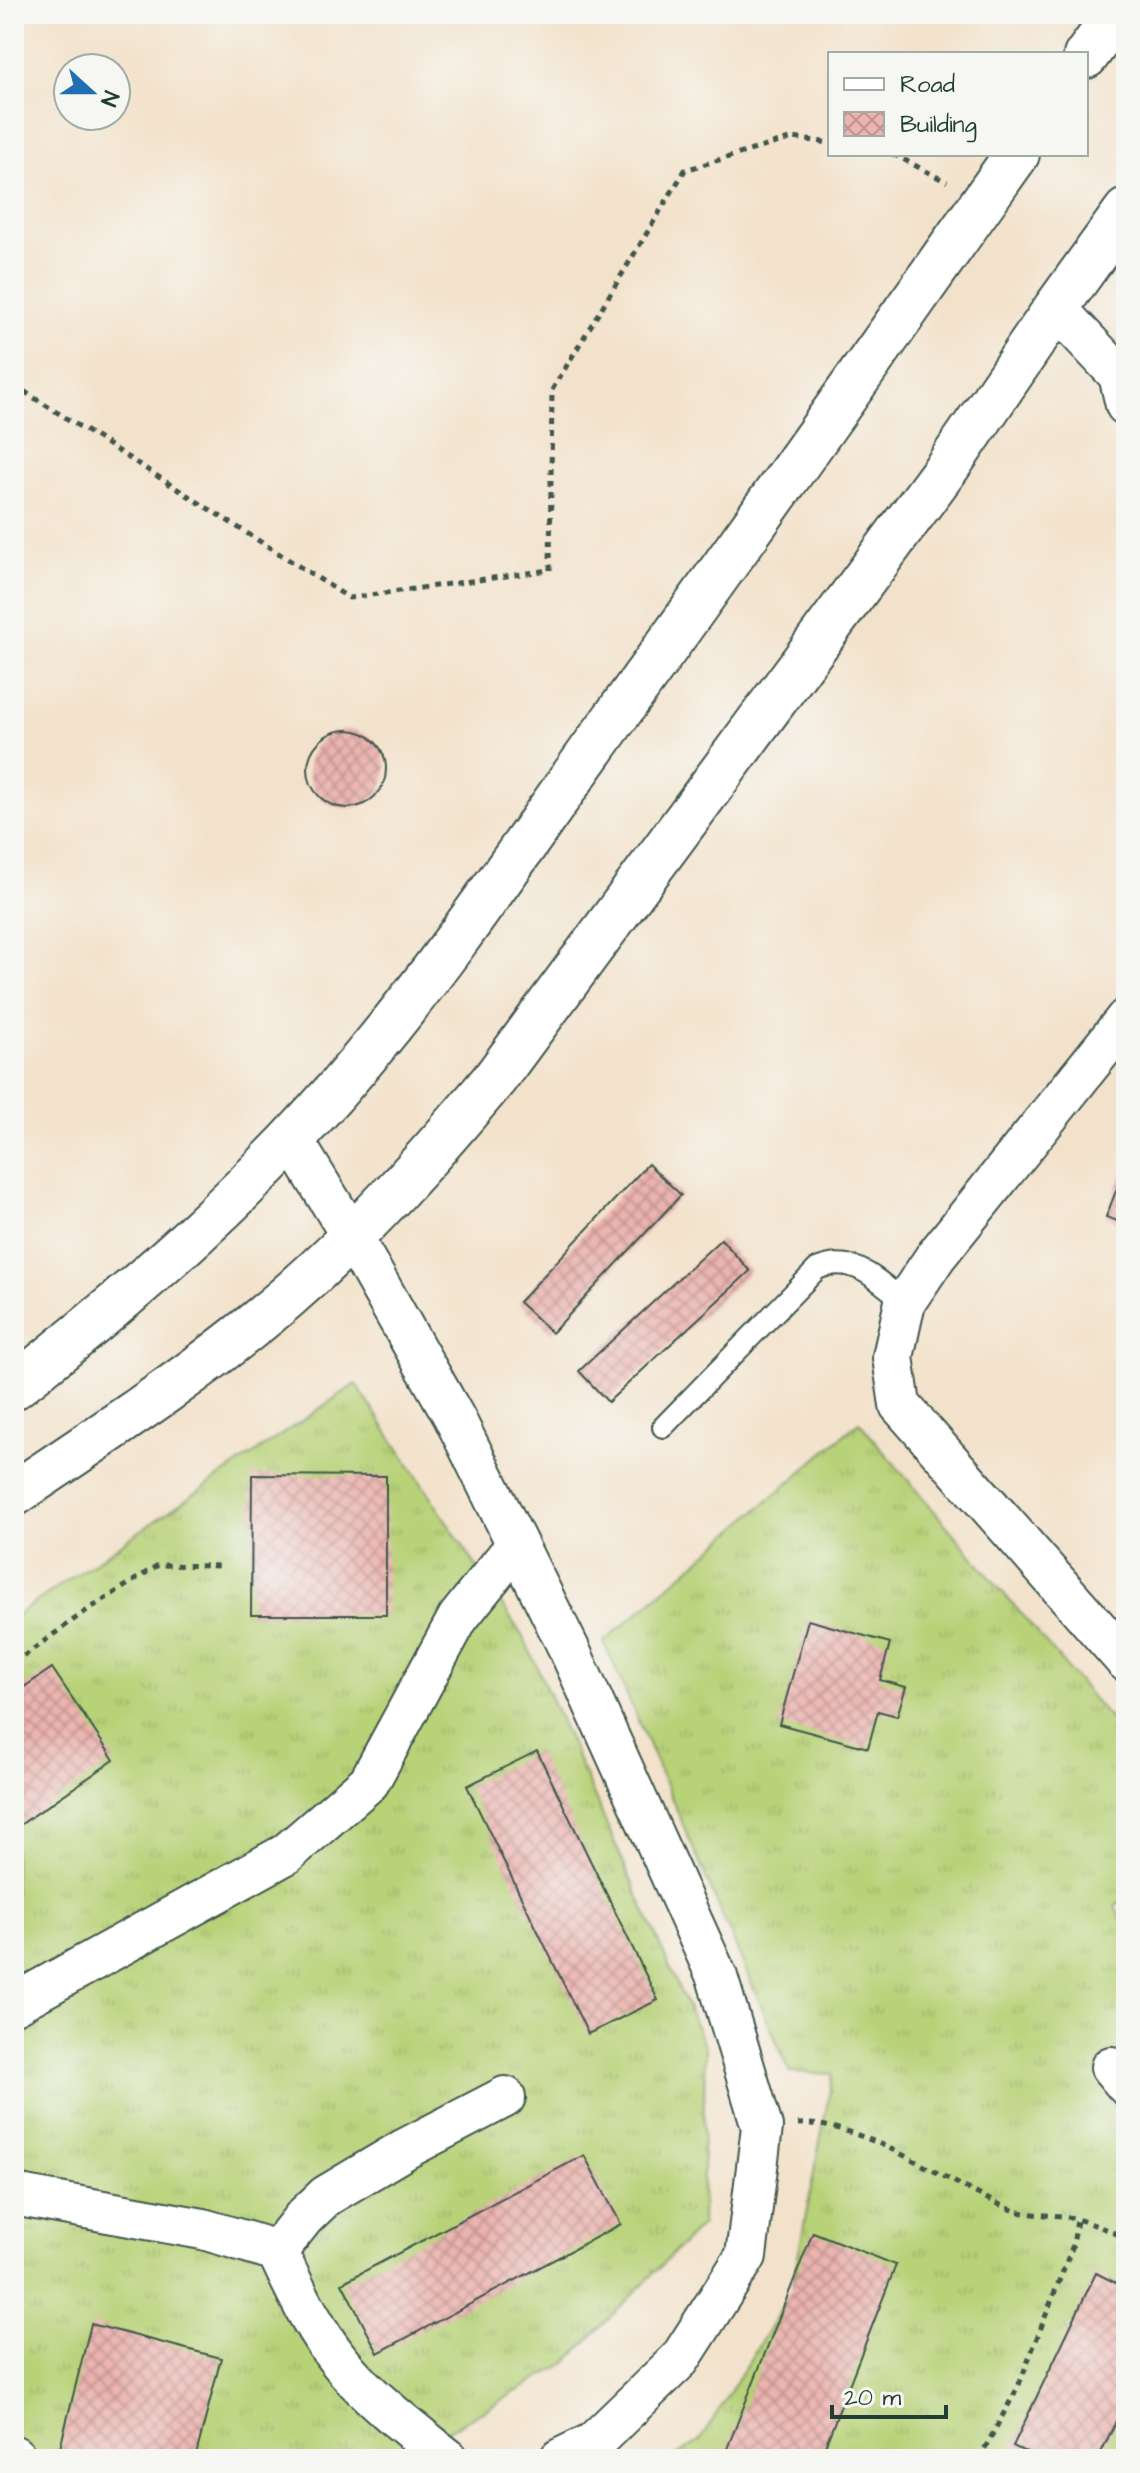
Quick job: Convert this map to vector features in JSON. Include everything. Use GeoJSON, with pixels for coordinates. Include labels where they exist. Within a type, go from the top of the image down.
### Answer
{"type":"FeatureCollection","features":[{"type":"Feature","properties":{"kind":"street"},"geometry":{"type":"LineString","coordinates":[[1088,53],[1117,14]]}},
{"type":"Feature","properties":{"kind":"street"},"geometry":{"type":"LineString","coordinates":[[14,1387],[100,1319],[191,1239],[292,1139],[363,1059],[445,958],[550,806],[778,494],[1016,156]]}},
{"type":"Feature","properties":{"kind":"street"},"geometry":{"type":"LineString","coordinates":[[14,1494],[183,1380],[285,1298],[352,1237],[434,1151],[496,1077],[948,466],[1126,211]]}},
{"type":"Feature","properties":{"kind":"street"},"geometry":{"type":"LineString","coordinates":[[1056,308],[1119,375],[1126,405]]}},
{"type":"Feature","properties":{"kind":"street"},"geometry":{"type":"LineString","coordinates":[[1126,1019],[936,1256],[905,1302],[893,1357],[900,1405],[1126,1661]]}},
{"type":"Feature","properties":{"kind":"street"},"geometry":{"type":"LineString","coordinates":[[292,1139],[352,1237],[454,1417],[576,1663],[717,1977],[762,2127],[746,2256],[680,2359],[593,2443],[560,2459]]}},
{"type":"Feature","properties":{"kind":"street"},"geometry":{"type":"LineString","coordinates":[[14,2004],[286,1854],[369,1782],[458,1618],[517,1544]]}},
{"type":"Feature","properties":{"kind":"street"},"geometry":{"type":"LineString","coordinates":[[277,2251],[304,2217],[326,2196],[405,2149],[505,2097]]}},
{"type":"Feature","properties":{"kind":"street"},"geometry":{"type":"LineString","coordinates":[[14,2195],[203,2229],[277,2251],[300,2302],[346,2369],[407,2427],[448,2459]]}},
{"type":"Feature","properties":{"kind":"lane"},"geometry":{"type":"LineString","coordinates":[[663,1427],[817,1269],[839,1263],[858,1266],[905,1302]]}},
{"type":"Feature","properties":{"kind":"path"},"geometry":{"type":"LineString","coordinates":[[14,385],[349,598],[550,570],[552,390],[685,170],[793,138],[828,143]]}},
{"type":"Feature","properties":{"kind":"path"},"geometry":{"type":"LineString","coordinates":[[897,156],[984,200]]}},
{"type":"Feature","properties":{"kind":"path"},"geometry":{"type":"LineString","coordinates":[[14,1663],[83,1613],[158,1565],[221,1566]]}},
{"type":"Feature","properties":{"kind":"path"},"geometry":{"type":"LineString","coordinates":[[762,2127],[819,2123],[887,2147],[977,2196],[1019,2212],[1077,2220],[1126,2238]]}},
{"type":"Feature","properties":{"kind":"path"},"geometry":{"type":"LineString","coordinates":[[979,2459],[1018,2387],[1073,2245],[1077,2220]]}},
{"type":"Feature","properties":{"kind":"green space"},"geometry":{"type":"Polygon","coordinates":[[[356,1384],[525,1640],[705,2047],[702,2224],[565,2364],[398,2459],[14,2459],[14,1617],[356,1384]]]}},
{"type":"Feature","properties":{"kind":"green space"},"geometry":{"type":"Polygon","coordinates":[[[859,1422],[1126,1738],[1126,1895],[1115,1907],[1126,1928],[1126,2459],[670,2459],[699,2442],[791,2293],[833,2074],[790,2072],[604,1642],[859,1422]]]}},
{"type":"Feature","properties":{"kind":"building"},"geometry":{"type":"Polygon","coordinates":[[[339,730],[355,730],[369,736],[380,747],[386,769],[380,791],[369,802],[355,808],[339,808],[325,802],[314,791],[308,777],[308,761],[314,747],[325,736],[339,730]]]}},
{"type":"Feature","properties":{"kind":"building"},"geometry":{"type":"Polygon","coordinates":[[[648,1164],[681,1195],[552,1333],[519,1302],[648,1164]]]}},
{"type":"Feature","properties":{"kind":"building"},"geometry":{"type":"Polygon","coordinates":[[[1126,1165],[1126,1224],[1106,1217],[1126,1165]]]}},
{"type":"Feature","properties":{"kind":"building"},"geometry":{"type":"Polygon","coordinates":[[[721,1239],[750,1271],[608,1402],[579,1371],[721,1239]]]}},
{"type":"Feature","properties":{"kind":"building"},"geometry":{"type":"Polygon","coordinates":[[[252,1475],[386,1476],[386,1615],[251,1615],[252,1475]]]}},
{"type":"Feature","properties":{"kind":"building"},"geometry":{"type":"Polygon","coordinates":[[[808,1620],[890,1643],[880,1680],[906,1687],[897,1716],[878,1711],[868,1748],[779,1724],[808,1620]]]}},
{"type":"Feature","properties":{"kind":"building"},"geometry":{"type":"Polygon","coordinates":[[[52,1668],[114,1760],[14,1829],[14,1694],[52,1668]]]}},
{"type":"Feature","properties":{"kind":"building"},"geometry":{"type":"Polygon","coordinates":[[[537,1751],[658,2000],[588,2034],[467,1786],[537,1751]]]}},
{"type":"Feature","properties":{"kind":"building"},"geometry":{"type":"Polygon","coordinates":[[[584,2155],[621,2224],[378,2353],[342,2283],[584,2155]]]}},
{"type":"Feature","properties":{"kind":"building"},"geometry":{"type":"Polygon","coordinates":[[[813,2232],[896,2265],[820,2459],[723,2459],[813,2232]]]}},
{"type":"Feature","properties":{"kind":"building"},"geometry":{"type":"Polygon","coordinates":[[[1096,2273],[1126,2288],[1126,2400],[1098,2459],[1039,2459],[1013,2446],[1096,2273]]]}},
{"type":"Feature","properties":{"kind":"building"},"geometry":{"type":"Polygon","coordinates":[[[91,2324],[221,2358],[195,2459],[104,2459],[60,2448],[91,2324]]]}}]}
